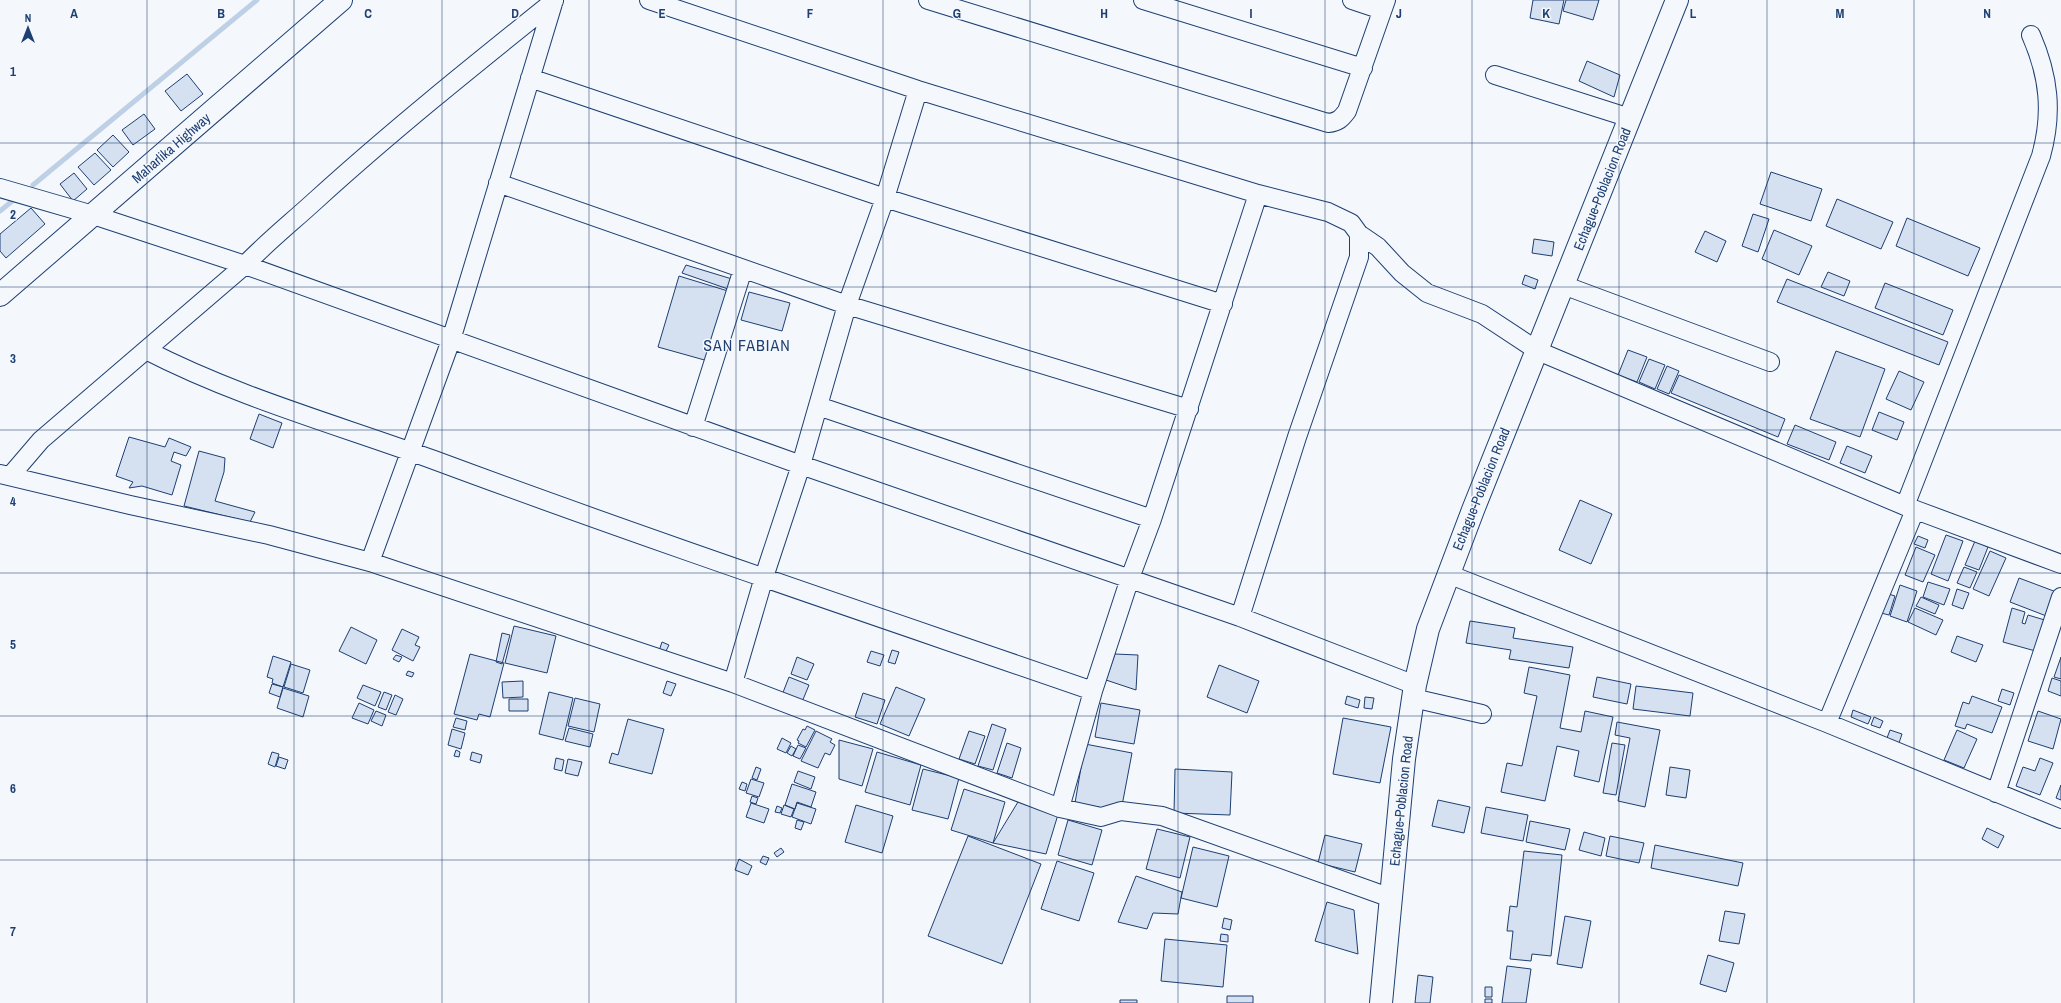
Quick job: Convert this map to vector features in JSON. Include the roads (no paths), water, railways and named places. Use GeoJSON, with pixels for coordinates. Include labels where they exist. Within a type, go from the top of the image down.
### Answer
{"type":"FeatureCollection","features":[{"type":"Feature","properties":{"kind":"main road","name":"Maharlika Highway"},"geometry":{"type":"LineString","coordinates":[[0,295],[341,0]]}},
{"type":"Feature","properties":{"kind":"main road","name":"Echague-Poblacion Road"},"geometry":{"type":"LineString","coordinates":[[1381,1003],[1404,759],[1414,691],[1428,629],[1448,574],[1677,0]]}},
{"type":"Feature","properties":{"kind":"street"},"geometry":{"type":"LineString","coordinates":[[649,0],[918,90],[1258,194],[1328,212],[1351,223],[1359,234],[1378,247],[1402,273],[1427,293],[1482,314],[1538,351],[1910,508],[2061,564]]}},
{"type":"Feature","properties":{"kind":"street"},"geometry":{"type":"LineString","coordinates":[[1143,0],[1363,68]]}},
{"type":"Feature","properties":{"kind":"street"},"geometry":{"type":"LineString","coordinates":[[932,1],[1328,122],[1335,122],[1341,119],[1347,111],[1384,5],[1352,0]]}},
{"type":"Feature","properties":{"kind":"street"},"geometry":{"type":"LineString","coordinates":[[370,562],[451,340],[554,1]]}},
{"type":"Feature","properties":{"kind":"street"},"geometry":{"type":"LineString","coordinates":[[5,474],[41,440],[245,265],[268,240],[396,129],[554,1]]}},
{"type":"Feature","properties":{"kind":"street"},"geometry":{"type":"LineString","coordinates":[[1827,723],[1910,508],[2041,156],[2047,136],[2049,96],[2040,54],[2031,35]]}},
{"type":"Feature","properties":{"kind":"street"},"geometry":{"type":"LineString","coordinates":[[1495,75],[1630,118]]}},
{"type":"Feature","properties":{"kind":"street"},"geometry":{"type":"LineString","coordinates":[[530,78],[885,198],[1223,304]]}},
{"type":"Feature","properties":{"kind":"street"},"geometry":{"type":"LineString","coordinates":[[733,683],[764,577],[801,465],[847,305],[885,198],[918,90]]}},
{"type":"Feature","properties":{"kind":"street"},"geometry":{"type":"LineString","coordinates":[[498,183],[847,305],[1189,409]]}},
{"type":"Feature","properties":{"kind":"street"},"geometry":{"type":"LineString","coordinates":[[0,188],[93,215],[245,265],[693,427],[1240,617],[1414,691],[1482,714]]}},
{"type":"Feature","properties":{"kind":"street"},"geometry":{"type":"LineString","coordinates":[[1060,808],[1093,691],[1130,578],[1152,519],[1189,409],[1258,194]]}},
{"type":"Feature","properties":{"kind":"street"},"geometry":{"type":"LineString","coordinates":[[1240,617],[1297,437],[1359,257],[1359,234]]}},
{"type":"Feature","properties":{"kind":"street"},"geometry":{"type":"LineString","coordinates":[[693,427],[743,268]]}},
{"type":"Feature","properties":{"kind":"street"},"geometry":{"type":"LineString","coordinates":[[1563,285],[1770,362]]}},
{"type":"Feature","properties":{"kind":"street"},"geometry":{"type":"LineString","coordinates":[[146,350],[180,367],[240,391],[548,502],[1093,691]]}},
{"type":"Feature","properties":{"kind":"street"},"geometry":{"type":"LineString","coordinates":[[818,406],[1152,519]]}},
{"type":"Feature","properties":{"kind":"street"},"geometry":{"type":"LineString","coordinates":[[5,474],[130,505],[269,534],[370,562],[733,683],[1060,808],[1101,817],[1121,811],[1162,816],[1391,898]]}},
{"type":"Feature","properties":{"kind":"street"},"geometry":{"type":"LineString","coordinates":[[1448,574],[1827,723],[2061,819]]}},
{"type":"Feature","properties":{"kind":"street"},"geometry":{"type":"LineString","coordinates":[[1996,793],[2061,597]]}},
{"type":"Feature","properties":{"kind":"waterway"},"geometry":{"type":"LineString","coordinates":[[33,185],[257,0]]}},
{"type":"Feature","properties":{"kind":"waterway"},"geometry":{"type":"LineString","coordinates":[[0,211],[16,198]]}},
{"type":"Feature","properties":{"kind":"district","name":"SAN FABIAN"},"geometry":{"type":"Point","coordinates":[747,345]}}]}
